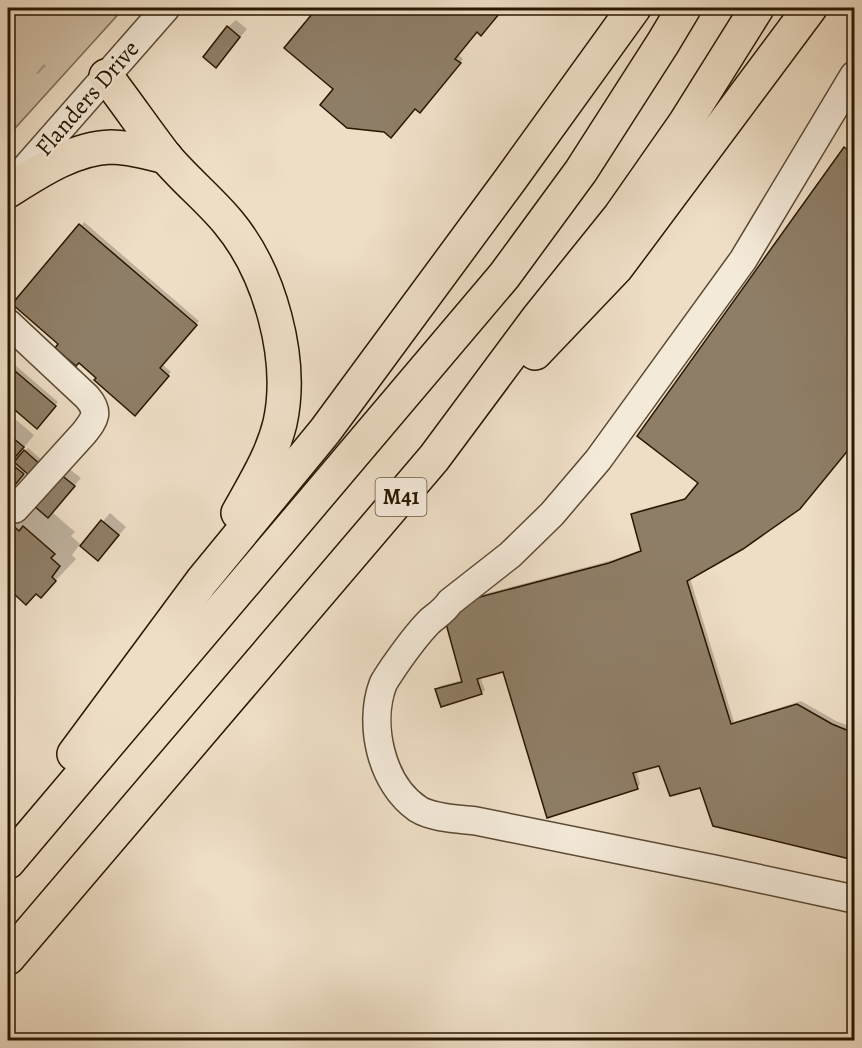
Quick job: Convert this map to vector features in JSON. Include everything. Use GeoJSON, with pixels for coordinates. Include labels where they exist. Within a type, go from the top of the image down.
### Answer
{"type":"FeatureCollection","features":[{"type":"Feature","properties":{"kind":"highway"},"geometry":{"type":"LineString","coordinates":[[36,830],[49,795],[79,746],[202,581],[325,431],[634,8]]}},
{"type":"Feature","properties":{"kind":"highway","name":"M41"},"geometry":{"type":"LineString","coordinates":[[8,862],[504,276],[581,171],[684,8]]}},
{"type":"Feature","properties":{"kind":"highway","name":"M41"},"geometry":{"type":"LineString","coordinates":[[8,958],[434,458],[538,318],[626,206],[686,123],[757,8]]}},
{"type":"Feature","properties":{"kind":"highway"},"geometry":{"type":"LineString","coordinates":[[434,458],[617,267],[810,8]]}},
{"type":"Feature","properties":{"kind":"highway"},"geometry":{"type":"LineString","coordinates":[[106,76],[166,157],[228,222],[243,243],[261,276],[271,301],[282,359],[283,389],[280,423],[268,459],[202,581]]}},
{"type":"Feature","properties":{"kind":"highway"},"geometry":{"type":"LineString","coordinates":[[8,190],[45,169],[89,150],[110,147],[133,149],[166,157]]}},
{"type":"Feature","properties":{"kind":"street","name":"Flanders Drive"},"geometry":{"type":"LineString","coordinates":[[8,190],[166,8]]}},
{"type":"Feature","properties":{"kind":"street"},"geometry":{"type":"LineString","coordinates":[[855,75],[743,260],[598,460],[552,514],[510,555],[450,602],[406,650],[384,683],[378,705],[376,733],[383,761],[390,777],[402,794],[418,809],[437,815],[696,865],[855,899]]}},
{"type":"Feature","properties":{"kind":"street"},"geometry":{"type":"LineString","coordinates":[[8,323],[87,396],[95,409],[92,423],[84,433],[15,508],[8,502]]}},
{"type":"Feature","properties":{"kind":"shaded area"},"geometry":{"type":"Polygon","coordinates":[[[8,8],[124,8],[8,136],[8,8]]]}},
{"type":"Feature","properties":{"kind":"building"},"geometry":{"type":"Polygon","coordinates":[[[317,8],[504,8],[481,36],[477,32],[455,59],[461,63],[420,113],[415,109],[391,138],[384,132],[347,128],[320,105],[333,89],[284,48],[317,8]]]}},
{"type":"Feature","properties":{"kind":"building"},"geometry":{"type":"Polygon","coordinates":[[[227,26],[240,37],[216,68],[203,57],[227,26]]]}},
{"type":"Feature","properties":{"kind":"building"},"geometry":{"type":"Polygon","coordinates":[[[844,147],[854,154],[854,443],[800,509],[743,549],[687,581],[731,724],[797,704],[832,724],[854,733],[854,860],[713,826],[700,788],[670,796],[659,766],[633,773],[638,789],[547,818],[503,672],[477,679],[482,694],[441,707],[435,689],[462,682],[445,620],[461,602],[609,563],[641,551],[631,514],[685,499],[698,483],[637,436],[844,147]]]}},
{"type":"Feature","properties":{"kind":"building"},"geometry":{"type":"Polygon","coordinates":[[[79,224],[197,325],[160,368],[169,376],[135,416],[94,380],[96,378],[79,363],[76,366],[55,348],[58,344],[12,304],[79,224]]]}},
{"type":"Feature","properties":{"kind":"building"},"geometry":{"type":"Polygon","coordinates":[[[8,365],[56,406],[37,429],[9,405],[8,407],[8,365]]]}},
{"type":"Feature","properties":{"kind":"building"},"geometry":{"type":"Polygon","coordinates":[[[8,434],[24,447],[10,463],[24,474],[10,491],[8,488],[8,434]]]}},
{"type":"Feature","properties":{"kind":"building"},"geometry":{"type":"Polygon","coordinates":[[[24,450],[41,465],[31,477],[14,462],[24,450]]]}},
{"type":"Feature","properties":{"kind":"building"},"geometry":{"type":"Polygon","coordinates":[[[60,474],[75,486],[48,518],[33,505],[60,474]]]}},
{"type":"Feature","properties":{"kind":"building"},"geometry":{"type":"Polygon","coordinates":[[[101,520],[119,535],[98,561],[80,546],[101,520]]]}},
{"type":"Feature","properties":{"kind":"building"},"geometry":{"type":"Polygon","coordinates":[[[8,521],[19,531],[23,526],[55,554],[51,558],[60,566],[52,577],[56,581],[41,598],[36,594],[26,605],[12,592],[8,597],[8,521]]]}}]}
